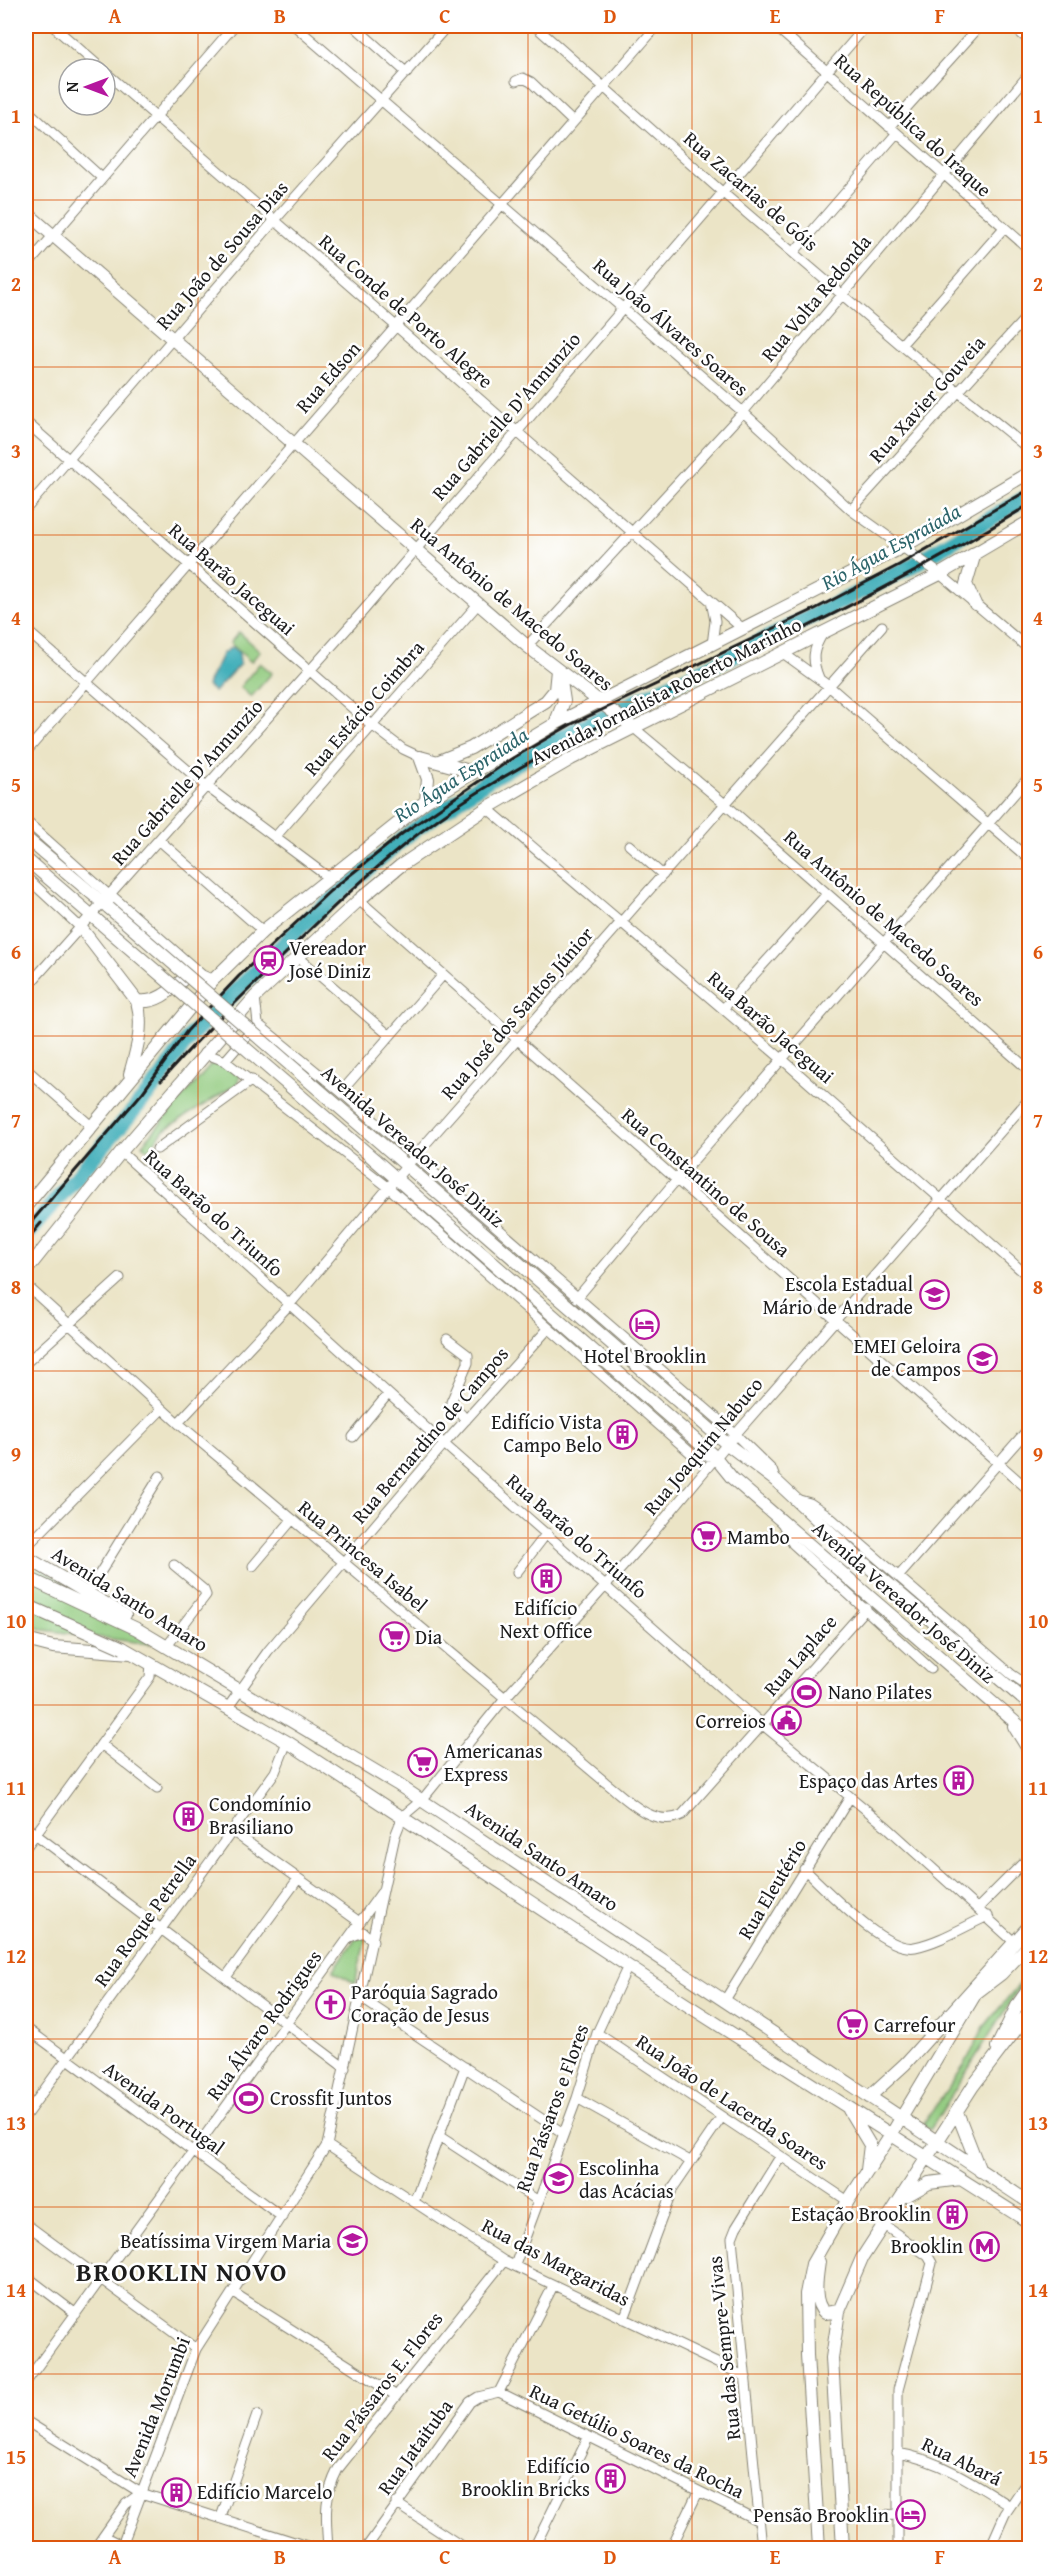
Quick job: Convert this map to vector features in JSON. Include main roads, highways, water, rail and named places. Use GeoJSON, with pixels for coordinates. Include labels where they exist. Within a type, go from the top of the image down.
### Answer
{"type":"FeatureCollection","features":[{"type":"Feature","properties":{"kind":"main road","name":"Rua Antônio de Macedo Soares"},"geometry":{"type":"LineString","coordinates":[[26,212],[477,604],[558,671],[629,724]]}},
{"type":"Feature","properties":{"kind":"main road","name":"Avenida Jornalista Roberto Marinho"},"geometry":{"type":"LineString","coordinates":[[26,1206],[129,1078],[212,981],[263,931],[426,801],[555,724],[602,704],[743,629],[903,549],[1029,472]]}},
{"type":"Feature","properties":{"kind":"main road","name":"Avenida Jornalista Roberto Marinho"},"geometry":{"type":"LineString","coordinates":[[26,1270],[204,1053],[255,997],[297,956],[400,866],[487,808],[629,724],[824,633],[938,574],[1029,521]]}},
{"type":"Feature","properties":{"kind":"main road"},"geometry":{"type":"LineString","coordinates":[[975,553],[966,584],[975,604]]}},
{"type":"Feature","properties":{"kind":"main road"},"geometry":{"type":"LineString","coordinates":[[555,724],[563,707],[564,695],[558,671]]}},
{"type":"Feature","properties":{"kind":"main road"},"geometry":{"type":"LineString","coordinates":[[439,761],[471,748],[546,701],[555,690],[558,671]]}},
{"type":"Feature","properties":{"kind":"main road"},"geometry":{"type":"LineString","coordinates":[[426,801],[428,779],[420,757],[472,772]]}},
{"type":"Feature","properties":{"kind":"main road","name":"Avenida Vereador José Diniz"},"geometry":{"type":"LineString","coordinates":[[26,838],[107,903],[406,1166],[731,1439],[865,1563],[1029,1705]]}},
{"type":"Feature","properties":{"kind":"main road","name":"Avenida Vereador José Diniz"},"geometry":{"type":"LineString","coordinates":[[26,859],[374,1160],[392,1183],[715,1457],[732,1478],[1029,1735]]}},
{"type":"Feature","properties":{"kind":"main road"},"geometry":{"type":"LineString","coordinates":[[107,903],[212,981]]}},
{"type":"Feature","properties":{"kind":"main road"},"geometry":{"type":"LineString","coordinates":[[81,928],[137,1001],[140,1013],[140,1035],[129,1078]]}},
{"type":"Feature","properties":{"kind":"main road"},"geometry":{"type":"LineString","coordinates":[[137,1001],[158,999],[188,975],[189,966]]}},
{"type":"Feature","properties":{"kind":"main road","name":"Avenida Santo Amaro"},"geometry":{"type":"LineString","coordinates":[[26,1557],[130,1617],[137,1629],[241,1689],[422,1800],[1029,2203]]}},
{"type":"Feature","properties":{"kind":"main road"},"geometry":{"type":"LineString","coordinates":[[26,1577],[137,1629]]}},
{"type":"Feature","properties":{"kind":"main road"},"geometry":{"type":"LineString","coordinates":[[26,1605],[127,1650],[229,1706],[403,1816],[628,1966],[1029,2223]]}},
{"type":"Feature","properties":{"kind":"main road"},"geometry":{"type":"LineString","coordinates":[[26,1640],[53,1647],[120,1654],[127,1650]]}},
{"type":"Feature","properties":{"kind":"main road"},"geometry":{"type":"LineString","coordinates":[[1011,1719],[1029,1752]]}},
{"type":"Feature","properties":{"kind":"main road"},"geometry":{"type":"LineString","coordinates":[[869,2097],[888,2082],[919,2050],[1029,1924]]}},
{"type":"Feature","properties":{"kind":"main road"},"geometry":{"type":"LineString","coordinates":[[819,2548],[806,2294],[808,2277],[848,2201],[891,2135],[976,1993],[1011,1944]]}},
{"type":"Feature","properties":{"kind":"main road"},"geometry":{"type":"LineString","coordinates":[[976,1993],[1001,1974],[1029,1944]]}},
{"type":"Feature","properties":{"kind":"main road"},"geometry":{"type":"LineString","coordinates":[[994,2057],[1002,2033],[1029,1987]]}},
{"type":"Feature","properties":{"kind":"main road"},"geometry":{"type":"LineString","coordinates":[[843,2548],[832,2358],[839,2311],[862,2258],[994,2057],[1029,2011]]}},
{"type":"Feature","properties":{"kind":"main road"},"geometry":{"type":"LineString","coordinates":[[919,2050],[959,2020]]}},
{"type":"Feature","properties":{"kind":"main road"},"geometry":{"type":"LineString","coordinates":[[845,2104],[870,2145],[866,2174]]}},
{"type":"Feature","properties":{"kind":"main road"},"geometry":{"type":"LineString","coordinates":[[957,2112],[980,2172]]}},
{"type":"Feature","properties":{"kind":"main road"},"geometry":{"type":"LineString","coordinates":[[900,2200],[929,2183],[961,2179]]}},
{"type":"Feature","properties":{"kind":"main road"},"geometry":{"type":"LineString","coordinates":[[820,2251],[816,2286],[819,2304],[825,2313],[839,2311]]}},
{"type":"Feature","properties":{"kind":"water"},"geometry":{"type":"Polygon","coordinates":[[[232,647],[239,653],[240,664],[214,692],[207,686],[208,682],[222,654],[232,647]]]}},
{"type":"Feature","properties":{"kind":"waterway","name":"Rio Água Espraiada"},"geometry":{"type":"LineString","coordinates":[[26,1235],[159,1081],[191,1035],[309,919],[410,833],[491,778],[571,732],[722,661],[908,568],[1030,495]]}},
{"type":"Feature","properties":{"kind":"railway"},"geometry":{"type":"LineString","coordinates":[[26,1228],[143,1092],[187,1031],[239,976],[330,891],[403,833],[513,758],[570,725],[815,609],[899,565],[1030,489]]}},
{"type":"Feature","properties":{"kind":"railway"},"geometry":{"type":"LineString","coordinates":[[161,1081],[220,1017],[328,912],[400,848],[450,810],[565,743],[876,592],[1030,504]]}},
{"type":"Feature","properties":{"kind":"railway"},"geometry":{"type":"LineString","coordinates":[[26,1241],[41,1223]]}},
{"type":"Feature","properties":{"kind":"place","name":"Vereador José Diniz"},"geometry":{"type":"Point","coordinates":[268,960]}},
{"type":"Feature","properties":{"kind":"place","name":"Escola Estadual Mário de Andrade"},"geometry":{"type":"Point","coordinates":[934,1295]}},
{"type":"Feature","properties":{"kind":"place","name":"Hotel Brooklin"},"geometry":{"type":"Point","coordinates":[645,1325]}},
{"type":"Feature","properties":{"kind":"place","name":"EMEI Geloira de Campos"},"geometry":{"type":"Point","coordinates":[982,1358]}},
{"type":"Feature","properties":{"kind":"place","name":"Edifício Vista Campo Belo"},"geometry":{"type":"Point","coordinates":[623,1434]}},
{"type":"Feature","properties":{"kind":"place","name":"Mambo"},"geometry":{"type":"Point","coordinates":[706,1537]}},
{"type":"Feature","properties":{"kind":"place","name":"Edifício Next Office"},"geometry":{"type":"Point","coordinates":[546,1578]}},
{"type":"Feature","properties":{"kind":"place","name":"Dia"},"geometry":{"type":"Point","coordinates":[394,1637]}},
{"type":"Feature","properties":{"kind":"place","name":"Nano Pilates"},"geometry":{"type":"Point","coordinates":[807,1692]}},
{"type":"Feature","properties":{"kind":"place","name":"Correios"},"geometry":{"type":"Point","coordinates":[787,1721]}},
{"type":"Feature","properties":{"kind":"place","name":"Americanas Express"},"geometry":{"type":"Point","coordinates":[423,1763]}},
{"type":"Feature","properties":{"kind":"place","name":"Espaço das Artes"},"geometry":{"type":"Point","coordinates":[959,1781]}},
{"type":"Feature","properties":{"kind":"place","name":"Condomínio Brasiliano"},"geometry":{"type":"Point","coordinates":[188,1816]}},
{"type":"Feature","properties":{"kind":"place","name":"Paróquia Sagrado Coração de Jesus"},"geometry":{"type":"Point","coordinates":[330,2004]}},
{"type":"Feature","properties":{"kind":"place","name":"Carrefour"},"geometry":{"type":"Point","coordinates":[853,2025]}},
{"type":"Feature","properties":{"kind":"place","name":"Crossfit Juntos"},"geometry":{"type":"Point","coordinates":[249,2098]}},
{"type":"Feature","properties":{"kind":"place","name":"Escolinha das Acácias"},"geometry":{"type":"Point","coordinates":[558,2179]}},
{"type":"Feature","properties":{"kind":"place","name":"Estação Brooklin"},"geometry":{"type":"Point","coordinates":[952,2214]}},
{"type":"Feature","properties":{"kind":"place","name":"Beatíssima Virgem Maria"},"geometry":{"type":"Point","coordinates":[352,2241]}},
{"type":"Feature","properties":{"kind":"place","name":"Brooklin"},"geometry":{"type":"Point","coordinates":[984,2246]}},
{"type":"Feature","properties":{"kind":"place","name":"Edifício Brooklin Bricks"},"geometry":{"type":"Point","coordinates":[611,2478]}},
{"type":"Feature","properties":{"kind":"place","name":"Edifício Marcelo"},"geometry":{"type":"Point","coordinates":[176,2492]}},
{"type":"Feature","properties":{"kind":"place","name":"Pensão Brooklin"},"geometry":{"type":"Point","coordinates":[910,2515]}},
{"type":"Feature","properties":{"kind":"district","name":"BROOKLIN NOVO"},"geometry":{"type":"Point","coordinates":[182,2272]}}]}
